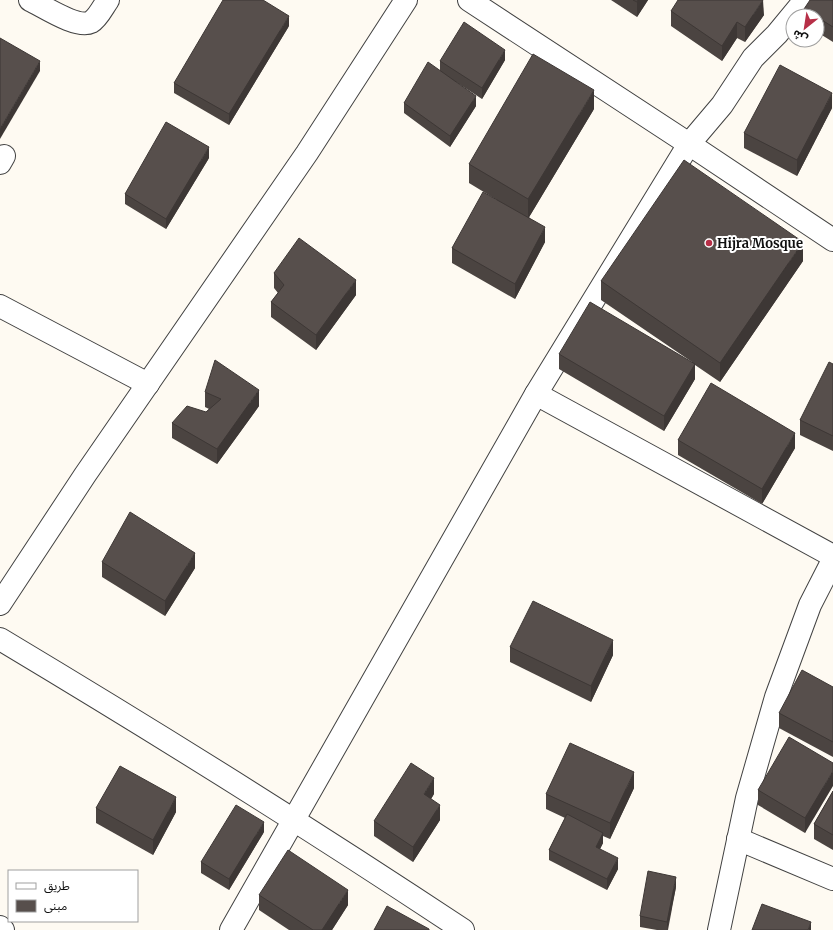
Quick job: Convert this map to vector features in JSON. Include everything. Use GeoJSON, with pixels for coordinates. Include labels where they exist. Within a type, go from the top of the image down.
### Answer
{"type":"FeatureCollection","features":[{"type":"Feature","properties":{"kind":"street"},"geometry":{"type":"LineString","coordinates":[[30,0],[73,21],[84,24],[95,18],[108,0]]}},
{"type":"Feature","properties":{"kind":"street"},"geometry":{"type":"LineString","coordinates":[[0,604],[90,469],[307,153],[406,0]]}},
{"type":"Feature","properties":{"kind":"street"},"geometry":{"type":"LineString","coordinates":[[469,0],[833,240]]}},
{"type":"Feature","properties":{"kind":"street"},"geometry":{"type":"LineString","coordinates":[[231,930],[536,394],[689,144],[722,105],[753,58],[777,34],[805,0]]}},
{"type":"Feature","properties":{"kind":"street"},"geometry":{"type":"LineString","coordinates":[[0,306],[148,384]]}},
{"type":"Feature","properties":{"kind":"street"},"geometry":{"type":"LineString","coordinates":[[536,394],[833,556]]}},
{"type":"Feature","properties":{"kind":"street"},"geometry":{"type":"LineString","coordinates":[[719,930],[747,798],[776,697],[810,605],[833,560]]}},
{"type":"Feature","properties":{"kind":"street"},"geometry":{"type":"LineString","coordinates":[[0,639],[107,703],[294,820],[463,930]]}},
{"type":"Feature","properties":{"kind":"street"},"geometry":{"type":"LineString","coordinates":[[738,840],[833,879]]}},
{"type":"Feature","properties":{"kind":"street"},"geometry":{"type":"LineString","coordinates":[[0,927],[3,930]]}},
{"type":"Feature","properties":{"kind":"building"},"geometry":{"type":"Polygon","coordinates":[[[223,0],[263,0],[289,16],[229,114],[174,83],[223,0]]]}},
{"type":"Feature","properties":{"kind":"building"},"geometry":{"type":"Polygon","coordinates":[[[678,0],[763,0],[745,27],[737,22],[722,46],[671,11],[678,0]]]}},
{"type":"Feature","properties":{"kind":"building"},"geometry":{"type":"Polygon","coordinates":[[[810,0],[833,0],[833,27],[825,22],[825,8],[805,8],[810,0]]]}},
{"type":"Feature","properties":{"kind":"building"},"geometry":{"type":"Polygon","coordinates":[[[464,22],[505,50],[482,88],[440,61],[464,22]]]}},
{"type":"Feature","properties":{"kind":"building"},"geometry":{"type":"Polygon","coordinates":[[[0,38],[40,61],[0,129],[0,38]]]}},
{"type":"Feature","properties":{"kind":"building"},"geometry":{"type":"Polygon","coordinates":[[[533,54],[594,90],[528,199],[469,164],[533,54]]]}},
{"type":"Feature","properties":{"kind":"building"},"geometry":{"type":"Polygon","coordinates":[[[428,62],[476,96],[450,136],[404,103],[428,62]]]}},
{"type":"Feature","properties":{"kind":"building"},"geometry":{"type":"Polygon","coordinates":[[[780,65],[832,93],[797,160],[744,133],[780,65]]]}},
{"type":"Feature","properties":{"kind":"building"},"geometry":{"type":"Polygon","coordinates":[[[166,122],[209,147],[166,219],[125,194],[166,122]]]}},
{"type":"Feature","properties":{"kind":"building"},"geometry":{"type":"Polygon","coordinates":[[[684,160],[803,242],[720,363],[601,281],[684,160]]]}},
{"type":"Feature","properties":{"kind":"building"},"geometry":{"type":"Polygon","coordinates":[[[483,192],[545,227],[515,284],[452,248],[483,192]]]}},
{"type":"Feature","properties":{"kind":"building"},"geometry":{"type":"Polygon","coordinates":[[[299,238],[356,280],[316,335],[271,302],[284,285],[274,273],[299,238]]]}},
{"type":"Feature","properties":{"kind":"building"},"geometry":{"type":"Polygon","coordinates":[[[590,302],[695,364],[664,416],[559,354],[590,302]]]}},
{"type":"Feature","properties":{"kind":"building"},"geometry":{"type":"Polygon","coordinates":[[[215,360],[259,390],[217,449],[172,423],[187,406],[206,412],[221,399],[205,392],[215,360]]]}},
{"type":"Feature","properties":{"kind":"building"},"geometry":{"type":"Polygon","coordinates":[[[829,362],[833,364],[833,436],[800,420],[829,362]]]}},
{"type":"Feature","properties":{"kind":"building"},"geometry":{"type":"Polygon","coordinates":[[[711,383],[795,433],[762,489],[678,440],[711,383]]]}},
{"type":"Feature","properties":{"kind":"building"},"geometry":{"type":"Polygon","coordinates":[[[130,512],[195,553],[165,601],[102,562],[130,512]]]}},
{"type":"Feature","properties":{"kind":"building"},"geometry":{"type":"Polygon","coordinates":[[[533,601],[613,640],[591,686],[510,647],[533,601]]]}},
{"type":"Feature","properties":{"kind":"building"},"geometry":{"type":"Polygon","coordinates":[[[802,670],[833,687],[833,742],[779,713],[802,670]]]}},
{"type":"Feature","properties":{"kind":"building"},"geometry":{"type":"Polygon","coordinates":[[[789,737],[833,763],[833,771],[805,818],[758,790],[789,737]]]}},
{"type":"Feature","properties":{"kind":"building"},"geometry":{"type":"Polygon","coordinates":[[[570,743],[634,772],[610,823],[546,794],[570,743]]]}},
{"type":"Feature","properties":{"kind":"building"},"geometry":{"type":"Polygon","coordinates":[[[411,763],[434,778],[424,794],[440,805],[413,847],[374,821],[411,763]]]}},
{"type":"Feature","properties":{"kind":"building"},"geometry":{"type":"Polygon","coordinates":[[[120,766],[176,797],[153,840],[96,808],[120,766]]]}},
{"type":"Feature","properties":{"kind":"building"},"geometry":{"type":"Polygon","coordinates":[[[833,791],[833,835],[814,824],[833,791]]]}},
{"type":"Feature","properties":{"kind":"building"},"geometry":{"type":"Polygon","coordinates":[[[236,805],[264,822],[229,879],[201,862],[236,805]]]}},
{"type":"Feature","properties":{"kind":"building"},"geometry":{"type":"Polygon","coordinates":[[[567,814],[603,833],[596,847],[618,858],[607,879],[549,850],[567,814]]]}},
{"type":"Feature","properties":{"kind":"building"},"geometry":{"type":"Polygon","coordinates":[[[288,850],[348,890],[322,930],[313,930],[259,895],[288,850]]]}},
{"type":"Feature","properties":{"kind":"building"},"geometry":{"type":"Polygon","coordinates":[[[648,871],[676,877],[667,922],[640,916],[648,871]]]}},
{"type":"Feature","properties":{"kind":"building"},"geometry":{"type":"Polygon","coordinates":[[[762,904],[811,922],[808,930],[752,930],[762,904]]]}},
{"type":"Feature","properties":{"kind":"building"},"geometry":{"type":"Polygon","coordinates":[[[387,906],[429,929],[429,930],[374,930],[387,906]]]}},
{"type":"Feature","properties":{"kind":"place","name":"Hijra Mosque"},"geometry":{"type":"Point","coordinates":[709,243]}}]}
